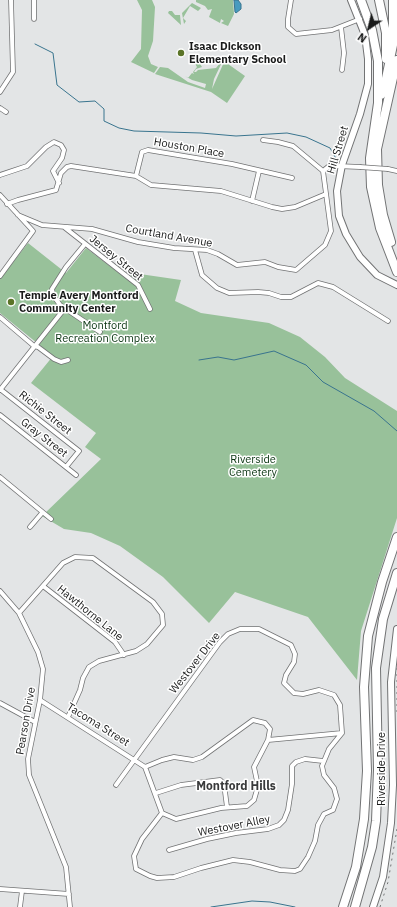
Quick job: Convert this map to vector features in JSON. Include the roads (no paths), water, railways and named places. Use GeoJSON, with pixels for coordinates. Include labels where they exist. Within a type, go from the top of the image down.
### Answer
{"type":"FeatureCollection","features":[{"type":"Feature","properties":{"kind":"highway"},"geometry":{"type":"LineString","coordinates":[[361,0],[370,23],[376,46],[379,78],[378,103],[370,158],[371,187],[380,228],[397,272]]}},
{"type":"Feature","properties":{"kind":"highway"},"geometry":{"type":"LineString","coordinates":[[379,0],[386,33],[386,57],[383,88]]}},
{"type":"Feature","properties":{"kind":"highway"},"geometry":{"type":"LineString","coordinates":[[378,103],[393,45],[393,0]]}},
{"type":"Feature","properties":{"kind":"highway"},"geometry":{"type":"LineString","coordinates":[[397,60],[377,149],[378,185],[383,215],[397,258]]}},
{"type":"Feature","properties":{"kind":"highway"},"geometry":{"type":"LineString","coordinates":[[383,123],[387,118],[397,84]]}},
{"type":"Feature","properties":{"kind":"highway"},"geometry":{"type":"LineString","coordinates":[[343,907],[356,867],[364,819],[367,771],[364,687],[368,636],[378,596],[397,537]]}},
{"type":"Feature","properties":{"kind":"highway"},"geometry":{"type":"LineString","coordinates":[[356,907],[372,847],[376,820],[378,782],[376,668],[383,619],[397,573]]}},
{"type":"Feature","properties":{"kind":"main road","name":"Hill Street"},"geometry":{"type":"LineString","coordinates":[[351,0],[360,19],[368,50],[368,84],[360,114],[342,165],[337,191],[338,206],[341,223],[354,250],[377,275],[397,286]]}},
{"type":"Feature","properties":{"kind":"main road","name":"Riverside Drive"},"geometry":{"type":"LineString","coordinates":[[374,907],[386,861],[391,823],[391,676],[397,629]]}},
{"type":"Feature","properties":{"kind":"street"},"geometry":{"type":"LineString","coordinates":[[0,92],[13,72],[11,0]]}},
{"type":"Feature","properties":{"kind":"street"},"geometry":{"type":"LineString","coordinates":[[34,0],[34,18]]}},
{"type":"Feature","properties":{"kind":"street"},"geometry":{"type":"LineString","coordinates":[[292,0],[288,27],[296,34],[302,35],[341,27],[360,19]]}},
{"type":"Feature","properties":{"kind":"street"},"geometry":{"type":"LineString","coordinates":[[341,27],[344,53],[342,70]]}},
{"type":"Feature","properties":{"kind":"street"},"geometry":{"type":"LineString","coordinates":[[0,108],[6,112]]}},
{"type":"Feature","properties":{"kind":"street"},"geometry":{"type":"LineString","coordinates":[[264,140],[293,146],[323,171],[328,166],[342,165],[397,171]]}},
{"type":"Feature","properties":{"kind":"street"},"geometry":{"type":"LineString","coordinates":[[0,175],[27,166],[46,146],[54,142],[61,145],[64,150],[62,158],[53,170],[59,183]]}},
{"type":"Feature","properties":{"kind":"street","name":"Houston Place"},"geometry":{"type":"LineString","coordinates":[[136,176],[142,152],[148,150],[232,164],[292,178]]}},
{"type":"Feature","properties":{"kind":"street"},"geometry":{"type":"LineString","coordinates":[[7,204],[26,197],[52,192],[57,188],[61,172],[67,167],[71,166],[136,176],[151,185],[221,191],[282,209],[295,207],[326,194]]}},
{"type":"Feature","properties":{"kind":"street"},"geometry":{"type":"LineString","coordinates":[[252,201],[258,171]]}},
{"type":"Feature","properties":{"kind":"street","name":"Courtland Avenue"},"geometry":{"type":"LineString","coordinates":[[0,195],[18,215],[42,225],[92,229],[138,242],[195,250],[207,250],[218,254],[237,265],[265,262],[278,267],[296,270],[328,240],[331,231],[323,171]]}},
{"type":"Feature","properties":{"kind":"street"},"geometry":{"type":"LineString","coordinates":[[0,276],[33,231],[18,215]]}},
{"type":"Feature","properties":{"kind":"street","name":"Jersey Street"},"geometry":{"type":"LineString","coordinates":[[63,227],[138,284],[150,309]]}},
{"type":"Feature","properties":{"kind":"street"},"geometry":{"type":"LineString","coordinates":[[85,244],[66,267],[52,289],[56,301],[100,332]]}},
{"type":"Feature","properties":{"kind":"street"},"geometry":{"type":"LineString","coordinates":[[195,250],[202,275],[217,288],[229,293],[258,292],[269,293],[281,297],[291,297],[318,284],[333,287],[388,321]]}},
{"type":"Feature","properties":{"kind":"street"},"geometry":{"type":"LineString","coordinates":[[0,390],[65,308]]}},
{"type":"Feature","properties":{"kind":"street"},"geometry":{"type":"LineString","coordinates":[[0,317],[34,346],[38,347],[54,360],[61,362],[68,360]]}},
{"type":"Feature","properties":{"kind":"street","name":"Richie Street"},"geometry":{"type":"LineString","coordinates":[[0,390],[79,450],[66,467]]}},
{"type":"Feature","properties":{"kind":"street","name":"Gray Street"},"geometry":{"type":"LineString","coordinates":[[0,415],[76,475]]}},
{"type":"Feature","properties":{"kind":"street"},"geometry":{"type":"LineString","coordinates":[[0,477],[51,519]]}},
{"type":"Feature","properties":{"kind":"street"},"geometry":{"type":"LineString","coordinates":[[30,527],[42,513]]}},
{"type":"Feature","properties":{"kind":"street"},"geometry":{"type":"LineString","coordinates":[[19,613],[63,563],[76,557],[93,558],[153,602],[162,614],[162,625],[147,644],[124,655],[99,662],[90,667],[83,678],[80,690],[68,717]]}},
{"type":"Feature","properties":{"kind":"street","name":"Hawthorne Lane"},"geometry":{"type":"LineString","coordinates":[[43,586],[115,642],[124,655]]}},
{"type":"Feature","properties":{"kind":"street","name":"Pearson Drive"},"geometry":{"type":"LineString","coordinates":[[0,591],[19,613],[38,652],[41,664],[40,700],[28,759],[29,775],[66,867],[70,907]]}},
{"type":"Feature","properties":{"kind":"street","name":"Westover Drive"},"geometry":{"type":"LineString","coordinates":[[134,759],[220,642],[228,634],[240,629],[259,629],[291,645],[295,654],[294,662],[286,675],[284,683],[294,693],[303,694],[319,690],[334,695],[340,705],[342,733]]}},
{"type":"Feature","properties":{"kind":"street","name":"Tacoma Street"},"geometry":{"type":"LineString","coordinates":[[40,700],[145,767]]}},
{"type":"Feature","properties":{"kind":"street"},"geometry":{"type":"LineString","coordinates":[[0,703],[35,722]]}},
{"type":"Feature","properties":{"kind":"street"},"geometry":{"type":"LineString","coordinates":[[253,720],[265,723],[270,729],[268,740],[254,767],[258,786],[254,800],[247,806],[227,807],[176,818],[162,813],[156,793],[145,767],[174,757],[193,760],[202,757],[253,720]]}},
{"type":"Feature","properties":{"kind":"street"},"geometry":{"type":"LineString","coordinates":[[268,740],[342,733]]}},
{"type":"Feature","properties":{"kind":"street"},"geometry":{"type":"LineString","coordinates":[[162,813],[142,839],[134,856],[136,869],[150,876],[157,878],[174,877],[233,860],[250,862],[280,870],[295,871],[300,868],[308,857],[315,841],[318,825],[324,814],[333,810],[337,799],[334,788],[323,771],[323,761],[329,749],[342,733]]}},
{"type":"Feature","properties":{"kind":"street"},"geometry":{"type":"LineString","coordinates":[[116,785],[134,759]]}},
{"type":"Feature","properties":{"kind":"street","name":"Westover Alley"},"geometry":{"type":"LineString","coordinates":[[169,850],[208,839],[268,830],[279,826],[284,820],[288,810],[292,784],[292,766],[296,762],[305,759],[323,761]]}},
{"type":"Feature","properties":{"kind":"street"},"geometry":{"type":"LineString","coordinates":[[156,793],[181,785],[220,780],[224,784],[227,807]]}},
{"type":"Feature","properties":{"kind":"street"},"geometry":{"type":"LineString","coordinates":[[0,889],[69,894]]}},
{"type":"Feature","properties":{"kind":"street"},"geometry":{"type":"LineString","coordinates":[[20,907],[22,891]]}},
{"type":"Feature","properties":{"kind":"water"},"geometry":{"type":"Polygon","coordinates":[[[234,0],[238,0],[241,4],[241,9],[236,13],[235,12],[234,0]]]}},
{"type":"Feature","properties":{"kind":"waterway"},"geometry":{"type":"LineString","coordinates":[[35,44],[53,53],[57,85],[79,102],[95,101],[104,109],[104,121],[119,128],[134,131],[201,133],[236,136],[287,133],[306,137],[330,148],[338,162]]}},
{"type":"Feature","properties":{"kind":"waterway"},"geometry":{"type":"LineString","coordinates":[[199,360],[218,357],[234,360],[274,351],[306,365],[323,382],[374,411],[397,431]]}},
{"type":"Feature","properties":{"kind":"waterway"},"geometry":{"type":"LineString","coordinates":[[211,907],[252,901],[270,902],[295,907]]}},
{"type":"Feature","properties":{"kind":"railway"},"geometry":{"type":"LineString","coordinates":[[397,668],[397,716]]}},
{"type":"Feature","properties":{"kind":"railway"},"geometry":{"type":"LineString","coordinates":[[380,907],[388,882],[397,829]]}},
{"type":"Feature","properties":{"kind":"place","name":"Isaac Dickson Elementary School"},"geometry":{"type":"Point","coordinates":[181,53]}},
{"type":"Feature","properties":{"kind":"place","name":"Tempie Avery Montford Community Center"},"geometry":{"type":"Point","coordinates":[11,302]}},
{"type":"Feature","properties":{"kind":"district","name":"Montford Hills"},"geometry":{"type":"Point","coordinates":[236,787]}},
{"type":"Feature","properties":{"kind":"park label","name":"Montford Recreation Complex"},"geometry":{"type":"Point","coordinates":[105,332]}},
{"type":"Feature","properties":{"kind":"park label","name":"Riverside Cemetery"},"geometry":{"type":"Point","coordinates":[253,466]}}]}
